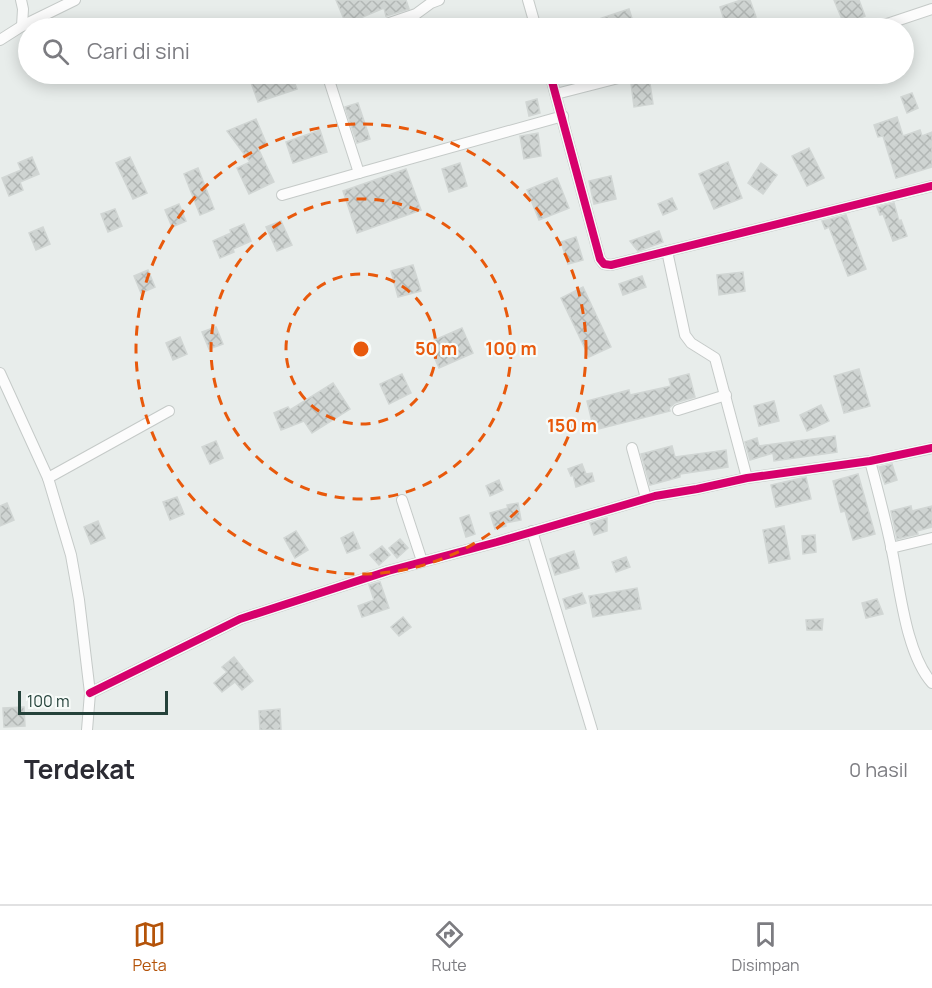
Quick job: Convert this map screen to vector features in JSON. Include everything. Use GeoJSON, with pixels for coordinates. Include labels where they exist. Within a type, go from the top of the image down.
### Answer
{"type":"FeatureCollection","features":[{"type":"Feature","properties":{"kind":"street"},"geometry":{"type":"LineString","coordinates":[[21,0],[22,18]]}},
{"type":"Feature","properties":{"kind":"street"},"geometry":{"type":"LineString","coordinates":[[38,18],[75,0]]}},
{"type":"Feature","properties":{"kind":"street"},"geometry":{"type":"LineString","coordinates":[[404,18],[416,14],[439,0]]}},
{"type":"Feature","properties":{"kind":"street"},"geometry":{"type":"LineString","coordinates":[[528,0],[533,18]]}},
{"type":"Feature","properties":{"kind":"street"},"geometry":{"type":"LineString","coordinates":[[905,18],[932,9]]}},
{"type":"Feature","properties":{"kind":"street"},"geometry":{"type":"LineString","coordinates":[[0,40],[18,29]]}},
{"type":"Feature","properties":{"kind":"street"},"geometry":{"type":"LineString","coordinates":[[330,84],[359,173]]}},
{"type":"Feature","properties":{"kind":"street"},"geometry":{"type":"LineString","coordinates":[[553,84],[600,259],[604,264],[611,265],[932,186]]}},
{"type":"Feature","properties":{"kind":"street"},"geometry":{"type":"LineString","coordinates":[[556,94],[594,84]]}},
{"type":"Feature","properties":{"kind":"street"},"geometry":{"type":"LineString","coordinates":[[282,195],[562,116]]}},
{"type":"Feature","properties":{"kind":"street"},"geometry":{"type":"LineString","coordinates":[[667,251],[685,335],[691,343],[716,358],[747,478]]}},
{"type":"Feature","properties":{"kind":"street"},"geometry":{"type":"LineString","coordinates":[[0,373],[48,478],[71,555],[90,693],[87,730]]}},
{"type":"Feature","properties":{"kind":"street"},"geometry":{"type":"LineString","coordinates":[[678,410],[726,395]]}},
{"type":"Feature","properties":{"kind":"street"},"geometry":{"type":"LineString","coordinates":[[48,478],[169,411]]}},
{"type":"Feature","properties":{"kind":"street"},"geometry":{"type":"LineString","coordinates":[[632,448],[646,498]]}},
{"type":"Feature","properties":{"kind":"street"},"geometry":{"type":"LineString","coordinates":[[90,693],[240,619],[422,561],[646,498],[747,478],[870,461],[932,448]]}},
{"type":"Feature","properties":{"kind":"street"},"geometry":{"type":"LineString","coordinates":[[870,461],[909,634],[925,675],[932,683]]}},
{"type":"Feature","properties":{"kind":"street"},"geometry":{"type":"LineString","coordinates":[[402,500],[422,561]]}},
{"type":"Feature","properties":{"kind":"street"},"geometry":{"type":"LineString","coordinates":[[532,531],[592,730]]}},
{"type":"Feature","properties":{"kind":"street"},"geometry":{"type":"LineString","coordinates":[[891,548],[932,538]]}},
{"type":"Feature","properties":{"kind":"building"},"geometry":{"type":"Polygon","coordinates":[[[336,0],[406,0],[409,9],[386,16],[384,8],[360,18],[344,18],[336,0]]]}},
{"type":"Feature","properties":{"kind":"building"},"geometry":{"type":"Polygon","coordinates":[[[741,0],[750,0],[756,17],[723,18],[720,7],[741,0]]]}},
{"type":"Feature","properties":{"kind":"building"},"geometry":{"type":"Polygon","coordinates":[[[834,0],[859,0],[865,16],[842,18],[834,0]]]}},
{"type":"Feature","properties":{"kind":"building"},"geometry":{"type":"Polygon","coordinates":[[[629,9],[632,18],[602,18],[629,9]]]}},
{"type":"Feature","properties":{"kind":"building"},"geometry":{"type":"Polygon","coordinates":[[[252,84],[295,84],[297,89],[258,102],[252,84]]]}},
{"type":"Feature","properties":{"kind":"building"},"geometry":{"type":"Polygon","coordinates":[[[631,84],[650,84],[653,104],[634,107],[631,84]]]}},
{"type":"Feature","properties":{"kind":"building"},"geometry":{"type":"Polygon","coordinates":[[[912,93],[918,108],[907,113],[901,97],[912,93]]]}},
{"type":"Feature","properties":{"kind":"building"},"geometry":{"type":"Polygon","coordinates":[[[537,99],[540,113],[529,116],[526,102],[537,99]]]}},
{"type":"Feature","properties":{"kind":"building"},"geometry":{"type":"Polygon","coordinates":[[[358,103],[370,139],[357,143],[345,107],[358,103]]]}},
{"type":"Feature","properties":{"kind":"building"},"geometry":{"type":"Polygon","coordinates":[[[897,117],[903,136],[920,130],[922,136],[932,132],[932,167],[896,178],[883,136],[878,137],[874,125],[897,117]]]}},
{"type":"Feature","properties":{"kind":"building"},"geometry":{"type":"Polygon","coordinates":[[[256,119],[267,145],[258,148],[274,182],[249,194],[237,168],[250,162],[227,131],[256,119]]]}},
{"type":"Feature","properties":{"kind":"building"},"geometry":{"type":"Polygon","coordinates":[[[320,130],[327,152],[293,163],[286,142],[320,130]]]}},
{"type":"Feature","properties":{"kind":"building"},"geometry":{"type":"Polygon","coordinates":[[[538,133],[541,156],[524,159],[520,136],[538,133]]]}},
{"type":"Feature","properties":{"kind":"building"},"geometry":{"type":"Polygon","coordinates":[[[809,148],[824,178],[807,186],[792,156],[809,148]]]}},
{"type":"Feature","properties":{"kind":"building"},"geometry":{"type":"Polygon","coordinates":[[[32,157],[39,174],[20,182],[23,190],[9,196],[2,178],[21,170],[18,163],[32,157]]]}},
{"type":"Feature","properties":{"kind":"building"},"geometry":{"type":"Polygon","coordinates":[[[130,157],[147,193],[133,199],[116,163],[130,157]]]}},
{"type":"Feature","properties":{"kind":"building"},"geometry":{"type":"Polygon","coordinates":[[[728,162],[742,198],[714,209],[699,174],[728,162]]]}},
{"type":"Feature","properties":{"kind":"building"},"geometry":{"type":"Polygon","coordinates":[[[460,163],[467,186],[449,192],[442,169],[460,163]]]}},
{"type":"Feature","properties":{"kind":"building"},"geometry":{"type":"Polygon","coordinates":[[[761,163],[777,175],[763,194],[748,183],[761,163]]]}},
{"type":"Feature","properties":{"kind":"building"},"geometry":{"type":"Polygon","coordinates":[[[198,168],[214,209],[200,215],[184,174],[198,168]]]}},
{"type":"Feature","properties":{"kind":"building"},"geometry":{"type":"Polygon","coordinates":[[[406,169],[421,210],[357,233],[343,191],[406,169]]]}},
{"type":"Feature","properties":{"kind":"building"},"geometry":{"type":"Polygon","coordinates":[[[611,176],[616,199],[594,204],[589,181],[611,176]]]}},
{"type":"Feature","properties":{"kind":"building"},"geometry":{"type":"Polygon","coordinates":[[[557,178],[569,208],[539,220],[527,190],[557,178]]]}},
{"type":"Feature","properties":{"kind":"building"},"geometry":{"type":"Polygon","coordinates":[[[672,198],[677,209],[663,215],[658,204],[672,198]]]}},
{"type":"Feature","properties":{"kind":"building"},"geometry":{"type":"Polygon","coordinates":[[[894,203],[899,221],[901,220],[907,236],[893,241],[883,214],[880,215],[877,207],[894,203]]]}},
{"type":"Feature","properties":{"kind":"building"},"geometry":{"type":"Polygon","coordinates":[[[179,204],[186,221],[172,227],[165,210],[179,204]]]}},
{"type":"Feature","properties":{"kind":"building"},"geometry":{"type":"Polygon","coordinates":[[[115,209],[122,226],[108,232],[101,214],[115,209]]]}},
{"type":"Feature","properties":{"kind":"building"},"geometry":{"type":"Polygon","coordinates":[[[846,215],[866,269],[848,276],[829,227],[825,229],[822,221],[846,215]]]}},
{"type":"Feature","properties":{"kind":"building"},"geometry":{"type":"Polygon","coordinates":[[[281,221],[292,245],[277,251],[266,227],[281,221]]]}},
{"type":"Feature","properties":{"kind":"building"},"geometry":{"type":"Polygon","coordinates":[[[244,224],[251,241],[220,258],[213,241],[244,224]]]}},
{"type":"Feature","properties":{"kind":"building"},"geometry":{"type":"Polygon","coordinates":[[[43,227],[50,244],[36,250],[29,233],[43,227]]]}},
{"type":"Feature","properties":{"kind":"building"},"geometry":{"type":"Polygon","coordinates":[[[659,231],[663,242],[638,251],[630,241],[659,231]]]}},
{"type":"Feature","properties":{"kind":"building"},"geometry":{"type":"Polygon","coordinates":[[[576,237],[583,260],[568,264],[561,242],[576,237]]]}},
{"type":"Feature","properties":{"kind":"building"},"geometry":{"type":"Polygon","coordinates":[[[413,265],[421,291],[398,297],[391,271],[413,265]]]}},
{"type":"Feature","properties":{"kind":"building"},"geometry":{"type":"Polygon","coordinates":[[[148,270],[155,287],[141,293],[134,276],[148,270]]]}},
{"type":"Feature","properties":{"kind":"building"},"geometry":{"type":"Polygon","coordinates":[[[743,272],[745,291],[719,295],[717,275],[743,272]]]}},
{"type":"Feature","properties":{"kind":"building"},"geometry":{"type":"Polygon","coordinates":[[[642,276],[646,287],[623,295],[619,284],[642,276]]]}},
{"type":"Feature","properties":{"kind":"building"},"geometry":{"type":"Polygon","coordinates":[[[583,287],[611,347],[589,357],[561,298],[583,287]]]}},
{"type":"Feature","properties":{"kind":"building"},"geometry":{"type":"Polygon","coordinates":[[[216,327],[223,344],[209,349],[202,332],[216,327]]]}},
{"type":"Feature","properties":{"kind":"building"},"geometry":{"type":"Polygon","coordinates":[[[462,328],[473,353],[439,368],[428,343],[462,328]]]}},
{"type":"Feature","properties":{"kind":"building"},"geometry":{"type":"Polygon","coordinates":[[[180,337],[187,354],[173,360],[166,343],[180,337]]]}},
{"type":"Feature","properties":{"kind":"building"},"geometry":{"type":"Polygon","coordinates":[[[859,369],[870,406],[844,413],[834,376],[859,369]]]}},
{"type":"Feature","properties":{"kind":"building"},"geometry":{"type":"Polygon","coordinates":[[[402,374],[411,393],[389,404],[380,384],[402,374]]]}},
{"type":"Feature","properties":{"kind":"building"},"geometry":{"type":"Polygon","coordinates":[[[689,374],[695,397],[675,403],[669,408],[670,411],[594,430],[587,401],[629,390],[630,395],[671,386],[669,379],[689,374]]]}},
{"type":"Feature","properties":{"kind":"building"},"geometry":{"type":"Polygon","coordinates":[[[333,383],[350,409],[312,433],[304,421],[281,430],[274,413],[288,407],[290,410],[333,383]]]}},
{"type":"Feature","properties":{"kind":"building"},"geometry":{"type":"Polygon","coordinates":[[[774,401],[779,421],[759,426],[754,406],[774,401]]]}},
{"type":"Feature","properties":{"kind":"building"},"geometry":{"type":"Polygon","coordinates":[[[821,405],[829,421],[807,431],[800,415],[821,405]]]}},
{"type":"Feature","properties":{"kind":"building"},"geometry":{"type":"Polygon","coordinates":[[[835,436],[837,452],[774,461],[773,453],[750,460],[745,442],[757,438],[759,446],[835,436]]]}},
{"type":"Feature","properties":{"kind":"building"},"geometry":{"type":"Polygon","coordinates":[[[216,441],[223,458],[210,464],[202,447],[216,441]]]}},
{"type":"Feature","properties":{"kind":"building"},"geometry":{"type":"Polygon","coordinates":[[[672,446],[675,457],[726,450],[728,467],[680,474],[680,477],[650,485],[641,454],[672,446]]]}},
{"type":"Feature","properties":{"kind":"building"},"geometry":{"type":"Polygon","coordinates":[[[582,464],[586,474],[592,473],[594,481],[576,487],[573,475],[571,476],[568,469],[582,464]]]}},
{"type":"Feature","properties":{"kind":"building"},"geometry":{"type":"Polygon","coordinates":[[[892,464],[897,480],[885,484],[879,467],[892,464]]]}},
{"type":"Feature","properties":{"kind":"building"},"geometry":{"type":"Polygon","coordinates":[[[858,474],[875,534],[853,540],[845,511],[841,512],[833,481],[858,474]]]}},
{"type":"Feature","properties":{"kind":"building"},"geometry":{"type":"Polygon","coordinates":[[[806,477],[811,499],[776,507],[771,485],[806,477]]]}},
{"type":"Feature","properties":{"kind":"building"},"geometry":{"type":"Polygon","coordinates":[[[499,480],[503,490],[490,496],[486,486],[499,480]]]}},
{"type":"Feature","properties":{"kind":"building"},"geometry":{"type":"Polygon","coordinates":[[[177,497],[184,514],[170,520],[163,502],[177,497]]]}},
{"type":"Feature","properties":{"kind":"building"},"geometry":{"type":"Polygon","coordinates":[[[7,503],[14,520],[0,526],[0,506],[7,503]]]}},
{"type":"Feature","properties":{"kind":"building"},"geometry":{"type":"Polygon","coordinates":[[[518,503],[521,520],[505,523],[506,526],[495,529],[490,513],[508,508],[507,505],[518,503]]]}},
{"type":"Feature","properties":{"kind":"building"},"geometry":{"type":"Polygon","coordinates":[[[911,506],[912,511],[932,506],[932,527],[917,531],[918,534],[897,539],[891,511],[911,506]]]}},
{"type":"Feature","properties":{"kind":"building"},"geometry":{"type":"Polygon","coordinates":[[[469,515],[475,534],[466,537],[460,518],[469,515]]]}},
{"type":"Feature","properties":{"kind":"building"},"geometry":{"type":"Polygon","coordinates":[[[607,518],[607,531],[594,535],[590,523],[607,518]]]}},
{"type":"Feature","properties":{"kind":"building"},"geometry":{"type":"Polygon","coordinates":[[[98,521],[105,538],[91,544],[84,527],[98,521]]]}},
{"type":"Feature","properties":{"kind":"building"},"geometry":{"type":"Polygon","coordinates":[[[784,526],[790,559],[769,563],[763,530],[784,526]]]}},
{"type":"Feature","properties":{"kind":"building"},"geometry":{"type":"Polygon","coordinates":[[[296,531],[308,550],[295,558],[284,538],[296,531]]]}},
{"type":"Feature","properties":{"kind":"building"},"geometry":{"type":"Polygon","coordinates":[[[353,532],[360,548],[347,553],[341,538],[353,532]]]}},
{"type":"Feature","properties":{"kind":"building"},"geometry":{"type":"Polygon","coordinates":[[[815,535],[816,552],[803,554],[802,536],[815,535]]]}},
{"type":"Feature","properties":{"kind":"building"},"geometry":{"type":"Polygon","coordinates":[[[400,539],[408,548],[397,558],[389,548],[400,539]]]}},
{"type":"Feature","properties":{"kind":"building"},"geometry":{"type":"Polygon","coordinates":[[[382,546],[390,555],[379,565],[370,555],[382,546]]]}},
{"type":"Feature","properties":{"kind":"building"},"geometry":{"type":"Polygon","coordinates":[[[574,551],[579,568],[555,575],[550,559],[574,551]]]}},
{"type":"Feature","properties":{"kind":"building"},"geometry":{"type":"Polygon","coordinates":[[[626,557],[630,567],[616,572],[612,562],[626,557]]]}},
{"type":"Feature","properties":{"kind":"building"},"geometry":{"type":"Polygon","coordinates":[[[380,582],[389,608],[362,617],[358,606],[374,600],[369,585],[380,582]]]}},
{"type":"Feature","properties":{"kind":"building"},"geometry":{"type":"Polygon","coordinates":[[[637,588],[641,609],[593,617],[589,596],[637,588]]]}},
{"type":"Feature","properties":{"kind":"building"},"geometry":{"type":"Polygon","coordinates":[[[582,593],[586,603],[566,609],[563,599],[582,593]]]}},
{"type":"Feature","properties":{"kind":"building"},"geometry":{"type":"Polygon","coordinates":[[[877,599],[883,614],[866,618],[862,603],[877,599]]]}},
{"type":"Feature","properties":{"kind":"building"},"geometry":{"type":"Polygon","coordinates":[[[403,617],[411,627],[399,636],[391,627],[403,617]]]}},
{"type":"Feature","properties":{"kind":"building"},"geometry":{"type":"Polygon","coordinates":[[[823,619],[822,630],[807,630],[806,620],[823,619]]]}},
{"type":"Feature","properties":{"kind":"building"},"geometry":{"type":"Polygon","coordinates":[[[234,657],[253,681],[242,690],[235,682],[222,692],[214,683],[227,672],[222,667],[234,657]]]}},
{"type":"Feature","properties":{"kind":"building"},"geometry":{"type":"Polygon","coordinates":[[[24,707],[25,726],[4,727],[3,708],[24,707]]]}},
{"type":"Feature","properties":{"kind":"building"},"geometry":{"type":"Polygon","coordinates":[[[280,709],[281,730],[260,730],[259,711],[280,709]]]}},
{"type":"Feature","properties":{"kind":"cycle path"},"geometry":{"type":"LineString","coordinates":[[553,84],[600,259],[604,264],[611,265],[932,186]]}},
{"type":"Feature","properties":{"kind":"cycle path"},"geometry":{"type":"LineString","coordinates":[[90,693],[240,619],[388,571],[655,496],[747,478],[870,461],[932,448]]}}]}
